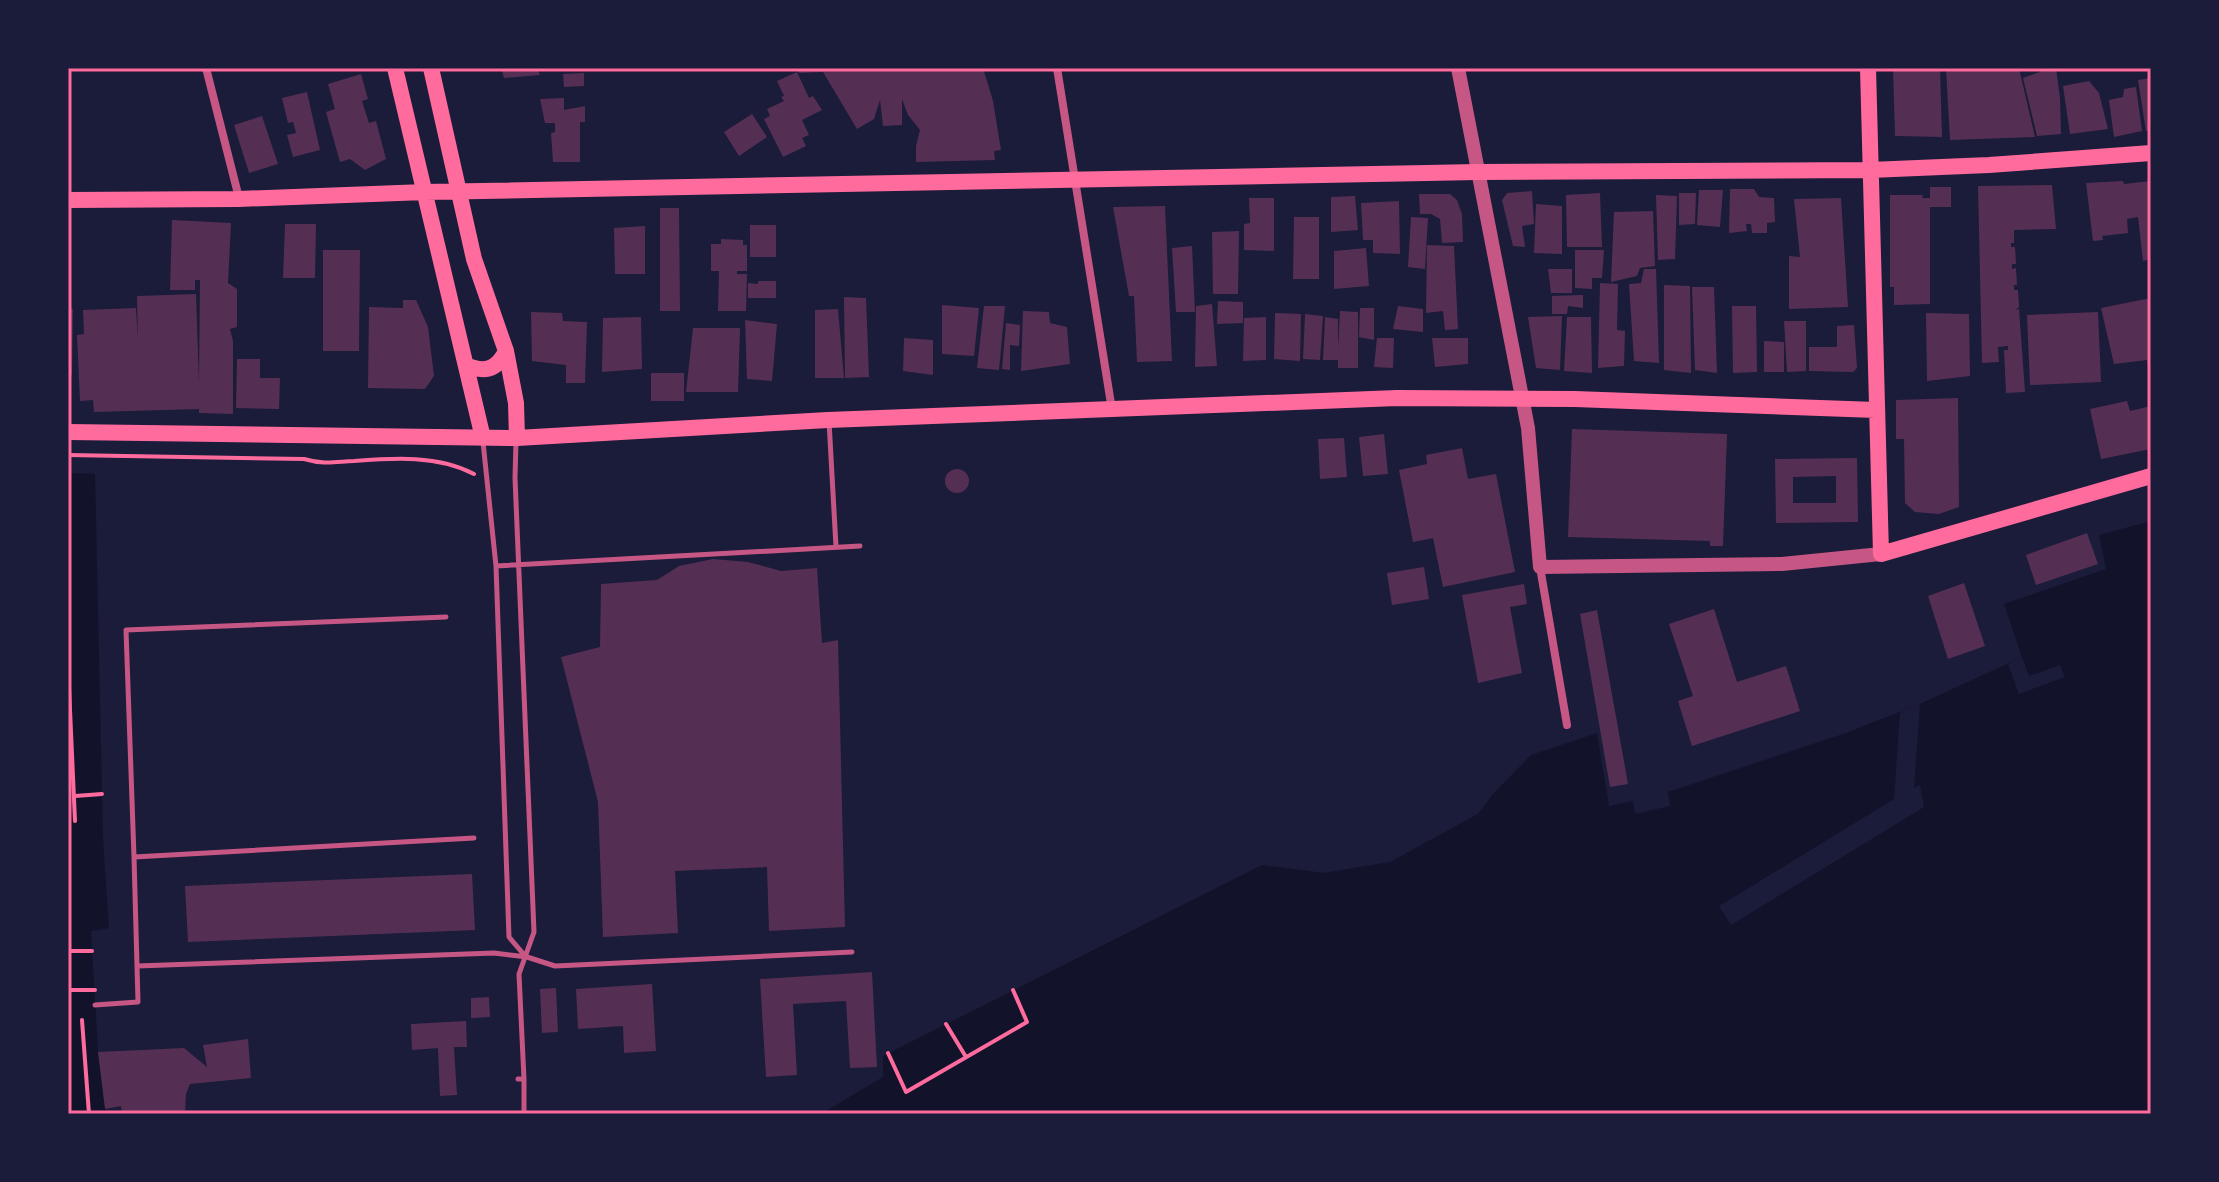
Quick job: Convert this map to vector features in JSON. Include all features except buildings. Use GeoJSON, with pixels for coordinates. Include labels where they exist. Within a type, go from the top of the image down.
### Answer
{"type":"FeatureCollection","features":[{"type":"Feature","properties":{"kind":"main road"},"geometry":{"type":"LineString","coordinates":[[395,68],[483,438]]}},
{"type":"Feature","properties":{"kind":"main road"},"geometry":{"type":"LineString","coordinates":[[431,68],[474,259],[506,351],[516,403],[517,438]]}},
{"type":"Feature","properties":{"kind":"main road"},"geometry":{"type":"LineString","coordinates":[[1868,68],[1881,554],[2151,476]]}},
{"type":"Feature","properties":{"kind":"main road"},"geometry":{"type":"LineString","coordinates":[[68,200],[1478,172],[1870,170],[2151,153]]}},
{"type":"Feature","properties":{"kind":"main road"},"geometry":{"type":"LineString","coordinates":[[466,365],[477,370],[490,369],[500,362],[506,351]]}},
{"type":"Feature","properties":{"kind":"main road"},"geometry":{"type":"LineString","coordinates":[[68,432],[517,438],[828,420],[1397,398],[1876,410]]}},
{"type":"Feature","properties":{"kind":"street"},"geometry":{"type":"LineString","coordinates":[[206,68],[239,199]]}},
{"type":"Feature","properties":{"kind":"street"},"geometry":{"type":"LineString","coordinates":[[1057,68],[1112,410]]}},
{"type":"Feature","properties":{"kind":"street"},"geometry":{"type":"LineString","coordinates":[[1458,68],[1528,428],[1540,567],[1567,725]]}},
{"type":"Feature","properties":{"kind":"street"},"geometry":{"type":"LineString","coordinates":[[1540,567],[1782,564],[1881,554]]}},
{"type":"Feature","properties":{"kind":"lane"},"geometry":{"type":"LineString","coordinates":[[828,420],[836,547]]}},
{"type":"Feature","properties":{"kind":"lane"},"geometry":{"type":"LineString","coordinates":[[483,438],[496,566],[509,937],[527,957]]}},
{"type":"Feature","properties":{"kind":"lane"},"geometry":{"type":"LineString","coordinates":[[517,438],[515,478],[534,932],[519,974],[524,1114]]}},
{"type":"Feature","properties":{"kind":"lane"},"geometry":{"type":"LineString","coordinates":[[496,566],[860,546]]}},
{"type":"Feature","properties":{"kind":"lane"},"geometry":{"type":"LineString","coordinates":[[95,1005],[138,1002],[126,630],[446,617]]}},
{"type":"Feature","properties":{"kind":"lane"},"geometry":{"type":"LineString","coordinates":[[134,857],[474,838]]}},
{"type":"Feature","properties":{"kind":"lane"},"geometry":{"type":"LineString","coordinates":[[137,966],[494,953],[527,957],[555,966],[852,952]]}},
{"type":"Feature","properties":{"kind":"path"},"geometry":{"type":"LineString","coordinates":[[68,455],[304,459],[326,465],[351,461],[442,461],[488,480]]}},
{"type":"Feature","properties":{"kind":"path"},"geometry":{"type":"LineString","coordinates":[[68,665],[75,821]]}},
{"type":"Feature","properties":{"kind":"path"},"geometry":{"type":"LineString","coordinates":[[75,796],[102,794]]}},
{"type":"Feature","properties":{"kind":"path"},"geometry":{"type":"LineString","coordinates":[[68,951],[92,951]]}},
{"type":"Feature","properties":{"kind":"path"},"geometry":{"type":"LineString","coordinates":[[68,990],[95,990]]}},
{"type":"Feature","properties":{"kind":"path"},"geometry":{"type":"LineString","coordinates":[[888,1053],[906,1092],[1027,1022],[1013,990]]}},
{"type":"Feature","properties":{"kind":"path"},"geometry":{"type":"LineString","coordinates":[[82,1020],[89,1114]]}},
{"type":"Feature","properties":{"kind":"path"},"geometry":{"type":"LineString","coordinates":[[946,1024],[966,1057]]}},
{"type":"Feature","properties":{"kind":"shaded area"},"geometry":{"type":"Polygon","coordinates":[[[68,473],[95,474],[103,839],[109,928],[91,931],[98,1052],[106,1114],[68,1114],[68,473]]]}},
{"type":"Feature","properties":{"kind":"shaded area"},"geometry":{"type":"Polygon","coordinates":[[[2151,521],[2151,1114],[821,1114],[883,1077],[883,1056],[1262,865],[1324,873],[1390,862],[1478,814],[1531,755],[1597,733],[1609,806],[1633,801],[1635,814],[1670,806],[1668,792],[1846,733],[1920,704],[2022,657],[2004,604],[2106,569],[2099,535],[2151,521]]]}},
{"type":"Feature","properties":{"kind":"pier"},"geometry":{"type":"Polygon","coordinates":[[[2022,657],[2029,676],[2060,665],[2065,677],[2019,694],[2008,664],[2022,657]]]}},
{"type":"Feature","properties":{"kind":"pier"},"geometry":{"type":"Polygon","coordinates":[[[1920,704],[1914,788],[1920,785],[1924,807],[1731,925],[1719,906],[1894,799],[1900,712],[1920,704]]]}}]}
